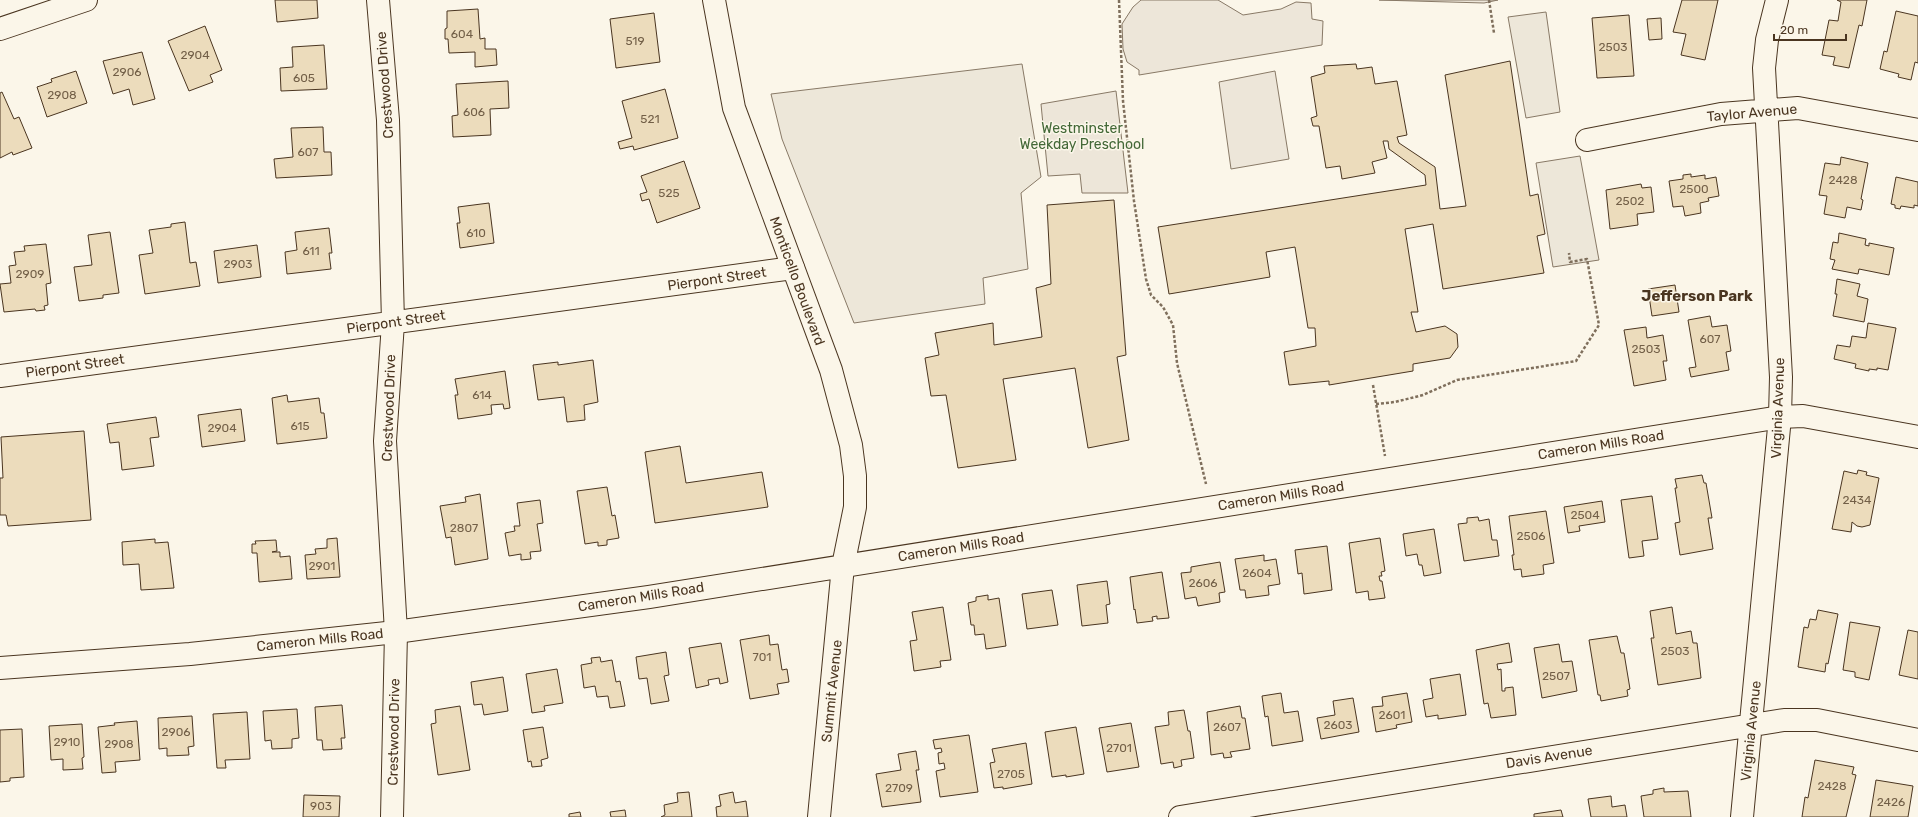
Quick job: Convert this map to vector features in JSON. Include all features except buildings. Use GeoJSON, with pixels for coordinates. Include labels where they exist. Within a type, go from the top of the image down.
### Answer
{"type":"FeatureCollection","features":[{"type":"Feature","properties":{"kind":"street"},"geometry":{"type":"LineString","coordinates":[[0,29],[86,0]]}},
{"type":"Feature","properties":{"kind":"street","name":"Crestwood Drive"},"geometry":{"type":"LineString","coordinates":[[378,0],[388,120],[393,323],[385,441],[396,632],[392,817]]}},
{"type":"Feature","properties":{"kind":"street","name":"Monticello Boulevard"},"geometry":{"type":"LineString","coordinates":[[714,0],[734,108],[831,370],[851,445],[855,476],[855,507],[843,566]]}},
{"type":"Feature","properties":{"kind":"street","name":"Virginia Avenue"},"geometry":{"type":"LineString","coordinates":[[1742,817],[1752,725],[1780,417],[1781,377],[1764,68],[1767,40],[1777,0]]}},
{"type":"Feature","properties":{"kind":"street","name":"Taylor Avenue"},"geometry":{"type":"LineString","coordinates":[[1587,140],[1721,114],[1798,108],[1918,130]]}},
{"type":"Feature","properties":{"kind":"street","name":"Pierpont Street"},"geometry":{"type":"LineString","coordinates":[[0,376],[793,268]]}},
{"type":"Feature","properties":{"kind":"street","name":"Cameron Mills Road"},"geometry":{"type":"LineString","coordinates":[[0,668],[190,654],[396,632],[649,597],[1780,417],[1803,416],[1918,437]]}},
{"type":"Feature","properties":{"kind":"street","name":"Summit Avenue"},"geometry":{"type":"LineString","coordinates":[[819,817],[843,566]]}},
{"type":"Feature","properties":{"kind":"street","name":"Davis Avenue"},"geometry":{"type":"LineString","coordinates":[[1180,817],[1784,720],[1817,720],[1918,740]]}},
{"type":"Feature","properties":{"kind":"path"},"geometry":{"type":"LineString","coordinates":[[1119,0],[1123,101],[1134,201],[1146,279],[1152,295],[1163,308],[1173,325],[1177,363],[1206,487]]}},
{"type":"Feature","properties":{"kind":"path"},"geometry":{"type":"LineString","coordinates":[[1489,0],[1494,33]]}},
{"type":"Feature","properties":{"kind":"path"},"geometry":{"type":"LineString","coordinates":[[1376,404],[1395,402],[1423,395],[1457,380],[1479,375],[1576,361],[1599,325],[1587,259],[1570,262],[1569,253]]}},
{"type":"Feature","properties":{"kind":"path"},"geometry":{"type":"LineString","coordinates":[[1373,385],[1386,458]]}},
{"type":"Feature","properties":{"kind":"green space"},"geometry":{"type":"Polygon","coordinates":[[[1141,0],[1218,0],[1243,15],[1281,9],[1296,2],[1311,3],[1312,19],[1323,21],[1322,45],[1139,75],[1139,70],[1127,62],[1123,49],[1122,24],[1133,7],[1141,0]]]}},
{"type":"Feature","properties":{"kind":"green space"},"geometry":{"type":"Polygon","coordinates":[[[1379,0],[1498,0],[1484,3],[1379,0]]]}},
{"type":"Feature","properties":{"kind":"green space"},"geometry":{"type":"Polygon","coordinates":[[[1275,71],[1289,159],[1231,169],[1219,82],[1275,71]]]}},
{"type":"Feature","properties":{"kind":"green space","name":"Westminster Weekday Preschool"},"geometry":{"type":"Polygon","coordinates":[[[1116,91],[1128,193],[1082,193],[1080,174],[1048,176],[1041,104],[1116,91]]]}},
{"type":"Feature","properties":{"kind":"shaded area"},"geometry":{"type":"Polygon","coordinates":[[[1546,12],[1560,112],[1526,118],[1508,17],[1546,12]]]}},
{"type":"Feature","properties":{"kind":"shaded area"},"geometry":{"type":"Polygon","coordinates":[[[1022,64],[1041,177],[1021,193],[1028,269],[983,278],[985,304],[854,323],[782,139],[771,94],[1022,64]]]}},
{"type":"Feature","properties":{"kind":"shaded area"},"geometry":{"type":"Polygon","coordinates":[[[1580,156],[1599,260],[1553,267],[1536,163],[1580,156]]]}},
{"type":"Feature","properties":{"kind":"district","name":"Jefferson Park"},"geometry":{"type":"Point","coordinates":[1697,296]}}]}
